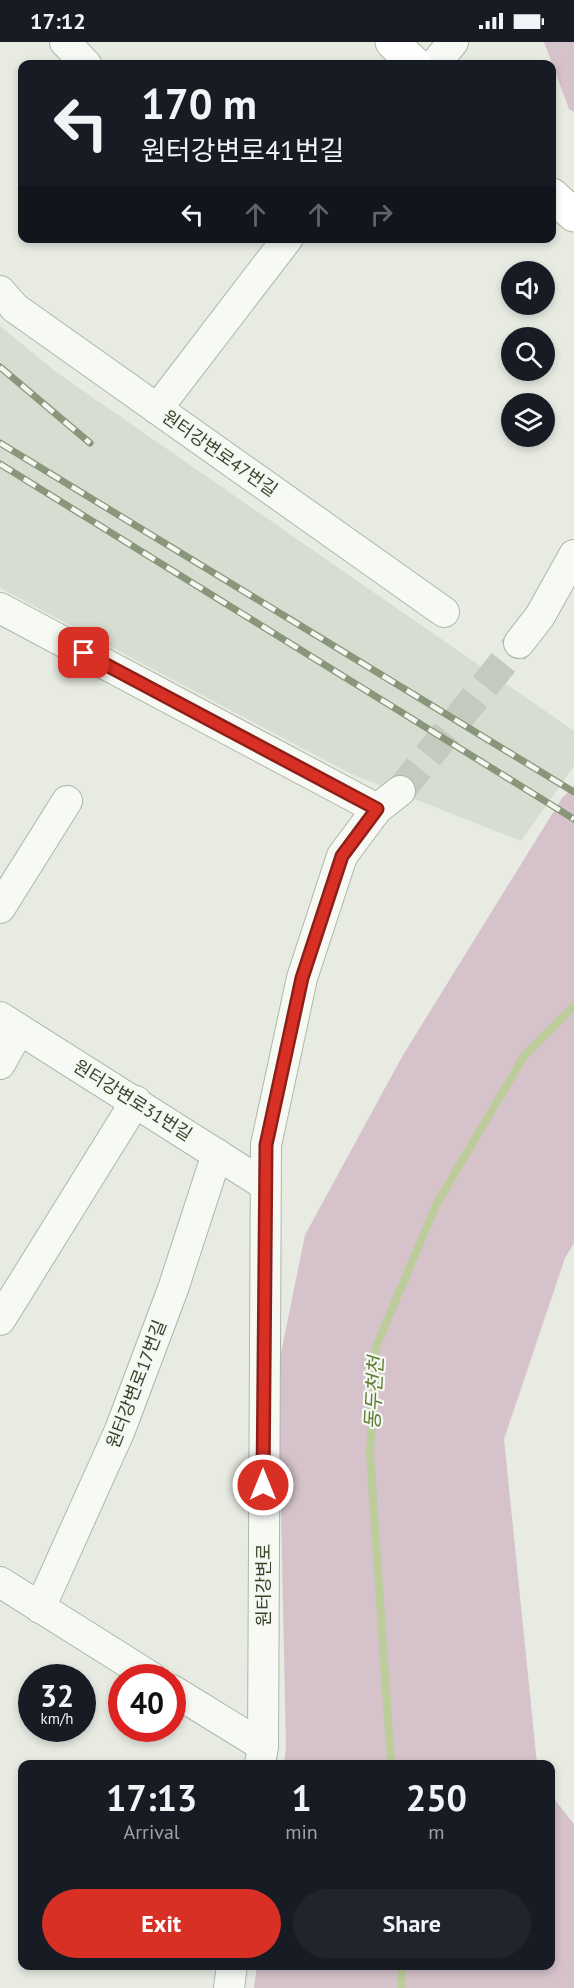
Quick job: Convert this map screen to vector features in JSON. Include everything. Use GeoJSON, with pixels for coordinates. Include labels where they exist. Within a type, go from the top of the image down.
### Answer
{"type":"FeatureCollection","features":[{"type":"Feature","properties":{"kind":"main road"},"geometry":{"type":"LineString","coordinates":[[392,42],[411,60]]}},
{"type":"Feature","properties":{"kind":"main road"},"geometry":{"type":"LineString","coordinates":[[556,199],[574,215]]}},
{"type":"Feature","properties":{"kind":"street"},"geometry":{"type":"LineString","coordinates":[[65,42],[83,60]]}},
{"type":"Feature","properties":{"kind":"street"},"geometry":{"type":"LineString","coordinates":[[438,60],[453,42]]}},
{"type":"Feature","properties":{"kind":"street"},"geometry":{"type":"LineString","coordinates":[[157,409],[271,245]]}},
{"type":"Feature","properties":{"kind":"street","name":"원터강변로47번길"},"geometry":{"type":"LineString","coordinates":[[0,291],[15,308],[444,612]]}},
{"type":"Feature","properties":{"kind":"street"},"geometry":{"type":"LineString","coordinates":[[519,643],[540,616],[574,555]]}},
{"type":"Feature","properties":{"kind":"street","name":"원터강변로"},"geometry":{"type":"LineString","coordinates":[[0,608],[388,800],[342,856],[302,978],[266,1145],[261,1755]]}},
{"type":"Feature","properties":{"kind":"street"},"geometry":{"type":"LineString","coordinates":[[0,908],[67,801]]}},
{"type":"Feature","properties":{"kind":"street"},"geometry":{"type":"LineString","coordinates":[[0,1064],[10,1024]]}},
{"type":"Feature","properties":{"kind":"street","name":"원터강변로31번길"},"geometry":{"type":"LineString","coordinates":[[10,1024],[136,1101],[265,1185]]}},
{"type":"Feature","properties":{"kind":"street"},"geometry":{"type":"LineString","coordinates":[[0,1320],[136,1101]]}},
{"type":"Feature","properties":{"kind":"street","name":"원터강변로17번길"},"geometry":{"type":"LineString","coordinates":[[40,1608],[120,1430],[173,1288],[217,1155]]}},
{"type":"Feature","properties":{"kind":"street"},"geometry":{"type":"LineString","coordinates":[[0,1582],[130,1664]]}},
{"type":"Feature","properties":{"kind":"street"},"geometry":{"type":"LineString","coordinates":[[186,1700],[261,1755]]}},
{"type":"Feature","properties":{"kind":"street"},"geometry":{"type":"LineString","coordinates":[[229,1988],[231,1970]]}},
{"type":"Feature","properties":{"kind":"shaded area"},"geometry":{"type":"Polygon","coordinates":[[[544,42],[574,42],[574,112],[569,109],[556,74],[556,60],[551,60],[544,42]]]}},
{"type":"Feature","properties":{"kind":"shaded area"},"geometry":{"type":"Polygon","coordinates":[[[0,326],[56,372],[574,731],[574,766],[521,841],[351,774],[0,588],[0,326]]]}},
{"type":"Feature","properties":{"kind":"shaded area"},"geometry":{"type":"Polygon","coordinates":[[[574,786],[574,1243],[565,1258],[504,1439],[537,1760],[284,1760],[278,1368],[305,1235],[403,1055],[562,798],[574,786]]]}},
{"type":"Feature","properties":{"kind":"shaded area"},"geometry":{"type":"Polygon","coordinates":[[[555,1800],[574,1824],[574,1988],[254,1988],[256,1970],[555,1970],[555,1800]]]}},
{"type":"Feature","properties":{"kind":"waterway","name":"동두천천"},"geometry":{"type":"LineString","coordinates":[[391,1760],[370,1454],[376,1347],[436,1205],[524,1056],[574,1006]]}},
{"type":"Feature","properties":{"kind":"waterway","name":"동두천천"},"geometry":{"type":"LineString","coordinates":[[401,1970],[402,1988]]}},
{"type":"Feature","properties":{"kind":"tunnel"},"geometry":{"type":"LineString","coordinates":[[400,791],[519,643]]}},
{"type":"Feature","properties":{"kind":"railway"},"geometry":{"type":"LineString","coordinates":[[0,367],[90,443]]}},
{"type":"Feature","properties":{"kind":"railway"},"geometry":{"type":"LineString","coordinates":[[0,443],[574,792]]}},
{"type":"Feature","properties":{"kind":"railway"},"geometry":{"type":"LineString","coordinates":[[0,464],[574,819]]}},
{"type":"Feature","properties":{"kind":"route"},"geometry":{"type":"LineString","coordinates":[[84,653],[377,809],[342,856],[302,978],[266,1145],[263,1485]]}}]}
